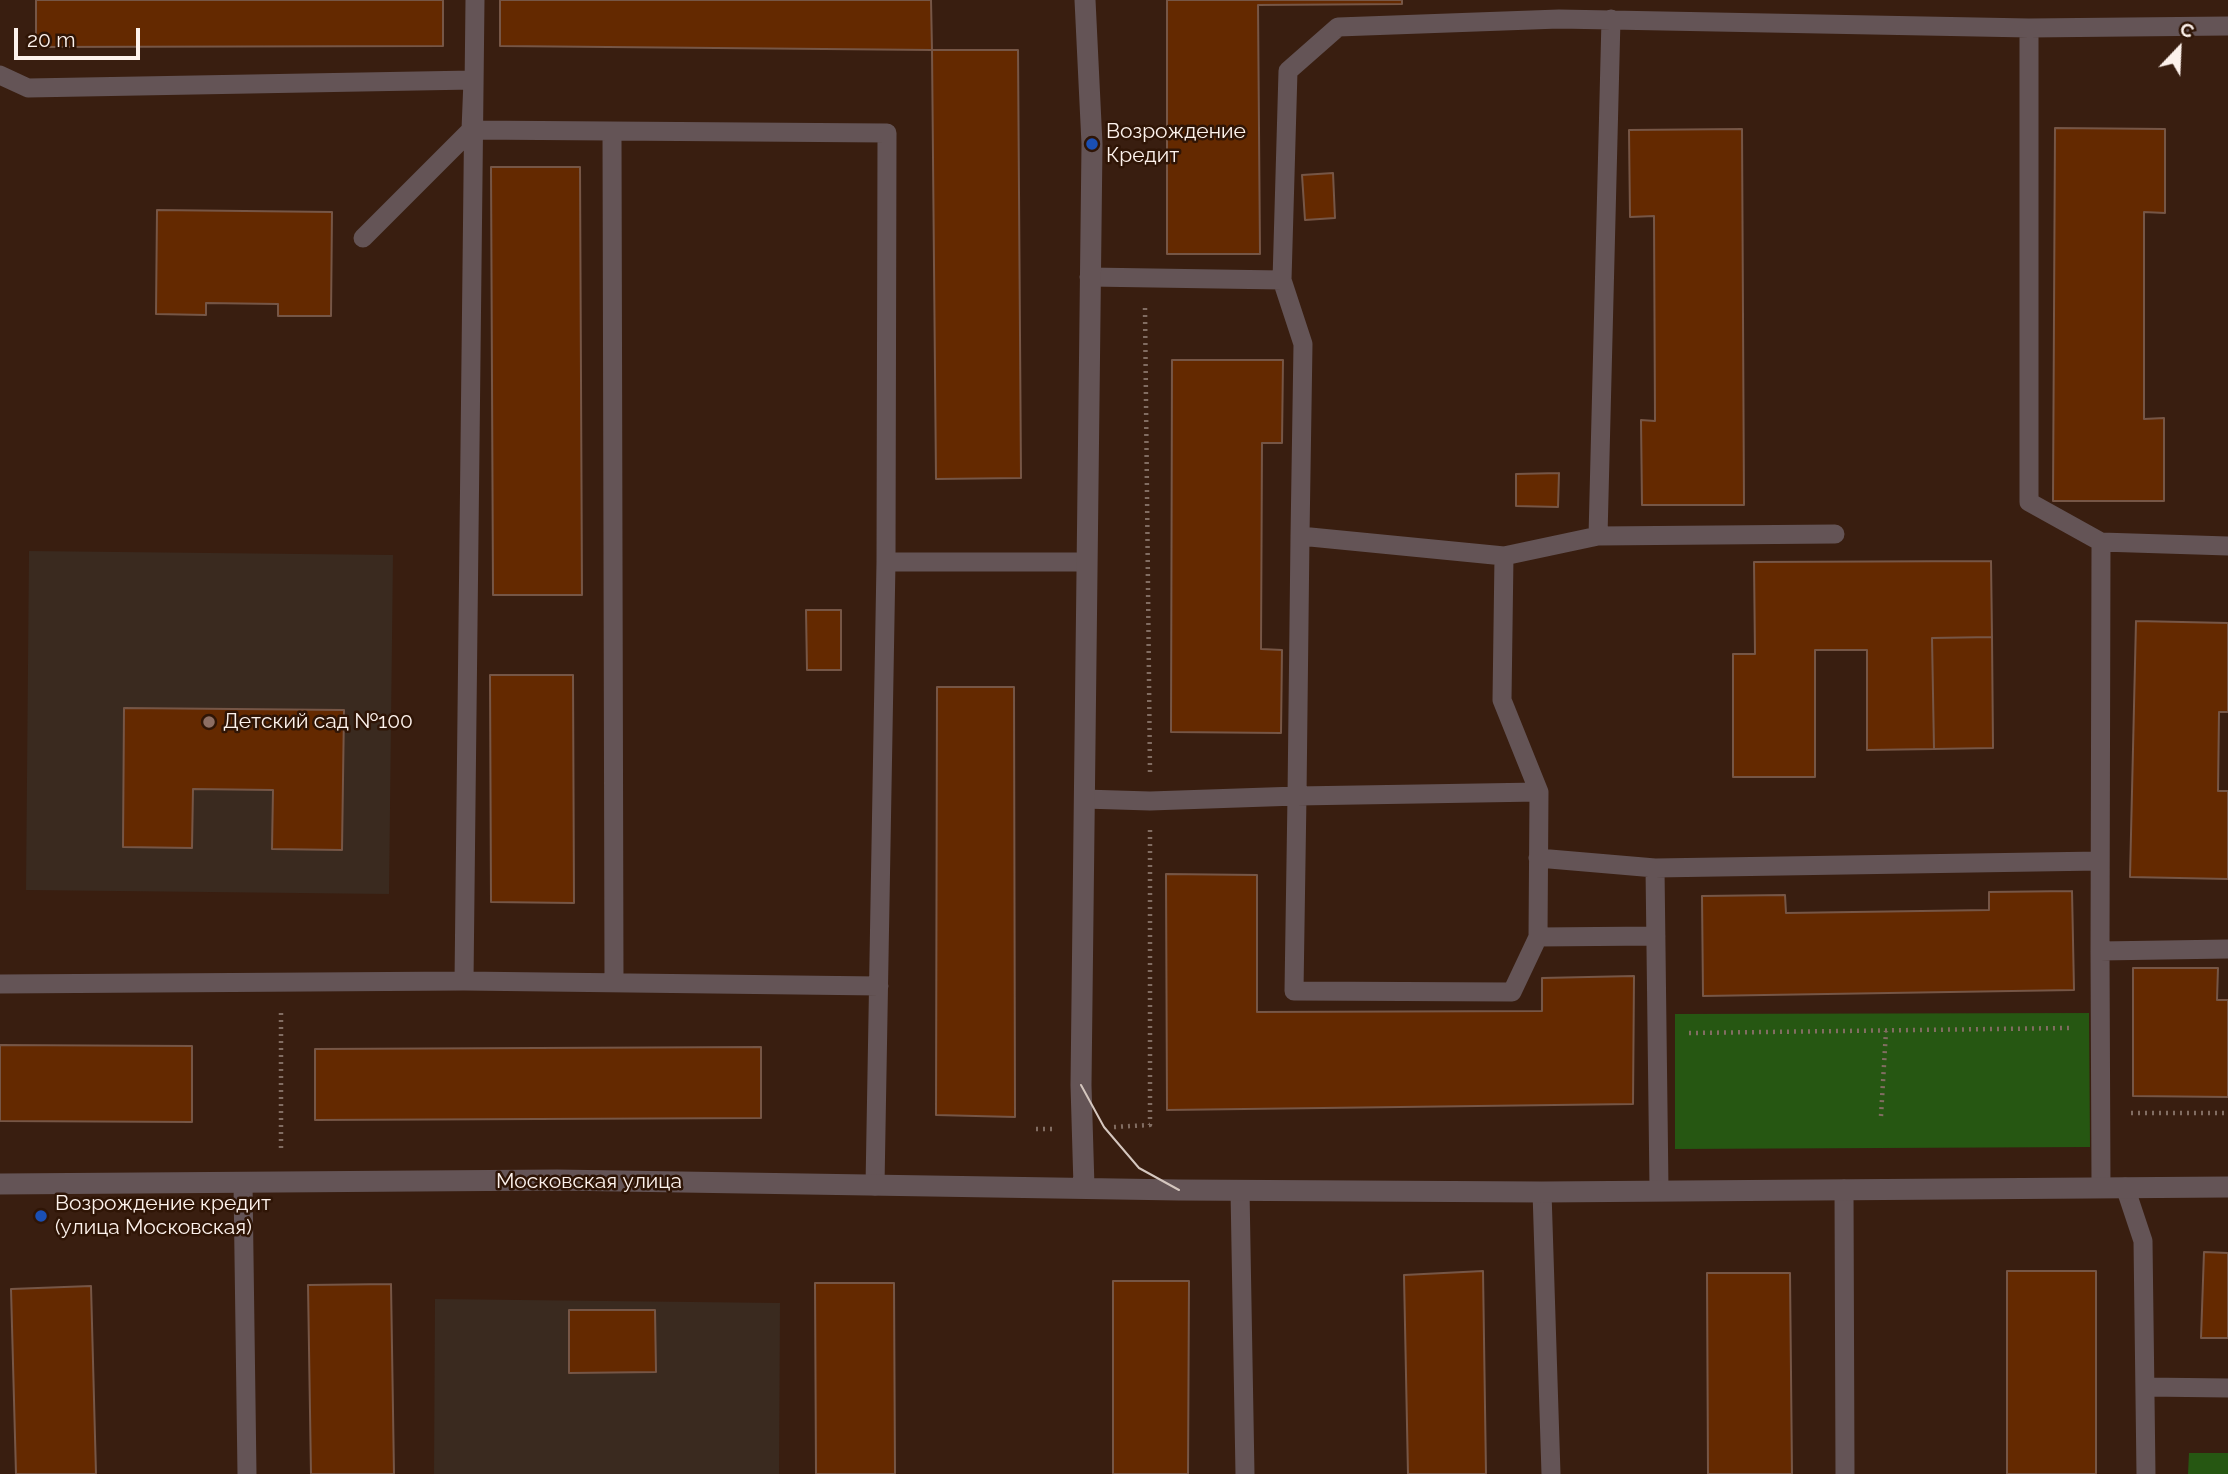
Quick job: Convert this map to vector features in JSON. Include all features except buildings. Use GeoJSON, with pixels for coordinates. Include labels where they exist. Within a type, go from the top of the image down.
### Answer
{"type":"FeatureCollection","features":[{"type":"Feature","properties":{"kind":"street"},"geometry":{"type":"LineString","coordinates":[[1084,0],[1092,144],[1081,1085],[1084,1187]]}},
{"type":"Feature","properties":{"kind":"street","name":"Московская улица"},"geometry":{"type":"LineString","coordinates":[[0,1184],[557,1181],[1542,1192],[1659,1189],[2228,1187]]}},
{"type":"Feature","properties":{"kind":"lane"},"geometry":{"type":"LineString","coordinates":[[464,981],[471,130],[475,0]]}},
{"type":"Feature","properties":{"kind":"lane"},"geometry":{"type":"LineString","coordinates":[[1504,556],[1502,700],[1539,792],[1538,937],[1512,992],[1293,991],[1303,344],[1282,279],[1287,71],[1338,27],[1559,9],[1611,19],[2029,27],[2228,26]]}},
{"type":"Feature","properties":{"kind":"lane"},"geometry":{"type":"LineString","coordinates":[[1598,536],[1611,19]]}},
{"type":"Feature","properties":{"kind":"lane"},"geometry":{"type":"LineString","coordinates":[[2029,27],[2029,502],[2101,542],[2228,546]]}},
{"type":"Feature","properties":{"kind":"lane"},"geometry":{"type":"LineString","coordinates":[[0,75],[28,89],[473,80]]}},
{"type":"Feature","properties":{"kind":"lane"},"geometry":{"type":"LineString","coordinates":[[363,238],[471,130],[887,133],[886,562],[874,1186]]}},
{"type":"Feature","properties":{"kind":"lane"},"geometry":{"type":"LineString","coordinates":[[612,132],[614,981]]}},
{"type":"Feature","properties":{"kind":"lane"},"geometry":{"type":"LineString","coordinates":[[1089,277],[1282,279]]}},
{"type":"Feature","properties":{"kind":"lane"},"geometry":{"type":"LineString","coordinates":[[1300,536],[1504,556],[1598,536],[1835,534]]}},
{"type":"Feature","properties":{"kind":"lane"},"geometry":{"type":"LineString","coordinates":[[2101,542],[2101,1186]]}},
{"type":"Feature","properties":{"kind":"lane"},"geometry":{"type":"LineString","coordinates":[[886,562],[1086,562]]}},
{"type":"Feature","properties":{"kind":"lane"},"geometry":{"type":"LineString","coordinates":[[1084,799],[1150,801],[1539,792]]}},
{"type":"Feature","properties":{"kind":"lane"},"geometry":{"type":"LineString","coordinates":[[1538,858],[1655,868],[2100,861]]}},
{"type":"Feature","properties":{"kind":"lane"},"geometry":{"type":"LineString","coordinates":[[1655,868],[1659,1189]]}},
{"type":"Feature","properties":{"kind":"lane"},"geometry":{"type":"LineString","coordinates":[[1538,937],[1656,936]]}},
{"type":"Feature","properties":{"kind":"lane"},"geometry":{"type":"LineString","coordinates":[[2100,951],[2228,949]]}},
{"type":"Feature","properties":{"kind":"lane"},"geometry":{"type":"LineString","coordinates":[[0,984],[614,981],[879,986]]}},
{"type":"Feature","properties":{"kind":"lane"},"geometry":{"type":"LineString","coordinates":[[243,1184],[247,1474]]}},
{"type":"Feature","properties":{"kind":"lane"},"geometry":{"type":"LineString","coordinates":[[2125,1187],[2143,1241],[2146,1474]]}},
{"type":"Feature","properties":{"kind":"lane"},"geometry":{"type":"LineString","coordinates":[[1844,1189],[1845,1474]]}},
{"type":"Feature","properties":{"kind":"lane"},"geometry":{"type":"LineString","coordinates":[[1240,1190],[1245,1474]]}},
{"type":"Feature","properties":{"kind":"lane"},"geometry":{"type":"LineString","coordinates":[[1542,1192],[1551,1474]]}},
{"type":"Feature","properties":{"kind":"lane"},"geometry":{"type":"LineString","coordinates":[[2146,1387],[2228,1388]]}},
{"type":"Feature","properties":{"kind":"path"},"geometry":{"type":"LineString","coordinates":[[1145,279],[1150,1125]]}},
{"type":"Feature","properties":{"kind":"path"},"geometry":{"type":"LineString","coordinates":[[281,984],[281,1184]]}},
{"type":"Feature","properties":{"kind":"path"},"geometry":{"type":"LineString","coordinates":[[1657,1034],[2101,1028]]}},
{"type":"Feature","properties":{"kind":"path"},"geometry":{"type":"LineString","coordinates":[[1881,1115],[1886,1031]]}},
{"type":"Feature","properties":{"kind":"path"},"geometry":{"type":"LineString","coordinates":[[2102,1113],[2228,1113]]}},
{"type":"Feature","properties":{"kind":"shaded area","name":"Детский сад №100"},"geometry":{"type":"Polygon","coordinates":[[[29,551],[393,555],[389,894],[26,890],[29,551]]]}},
{"type":"Feature","properties":{"kind":"shaded area"},"geometry":{"type":"Polygon","coordinates":[[[435,1299],[780,1303],[779,1474],[434,1474],[435,1299]]]}},
{"type":"Feature","properties":{"kind":"green space"},"geometry":{"type":"Polygon","coordinates":[[[2089,1013],[2090,1147],[1675,1149],[1675,1014],[2089,1013]]]}},
{"type":"Feature","properties":{"kind":"green space"},"geometry":{"type":"Polygon","coordinates":[[[2189,1453],[2228,1453],[2228,1474],[2188,1474],[2189,1453]]]}},
{"type":"Feature","properties":{"kind":"tram line"},"geometry":{"type":"LineString","coordinates":[[1081,1085],[1104,1127],[1139,1168],[1179,1190]]}},
{"type":"Feature","properties":{"kind":"place","name":"Возрождение Кредит"},"geometry":{"type":"Point","coordinates":[1092,144]}},
{"type":"Feature","properties":{"kind":"place","name":"Детский сад №100"},"geometry":{"type":"Point","coordinates":[209,722]}},
{"type":"Feature","properties":{"kind":"place","name":"Возрождение кредит (улица Московская)"},"geometry":{"type":"Point","coordinates":[41,1216]}}]}
